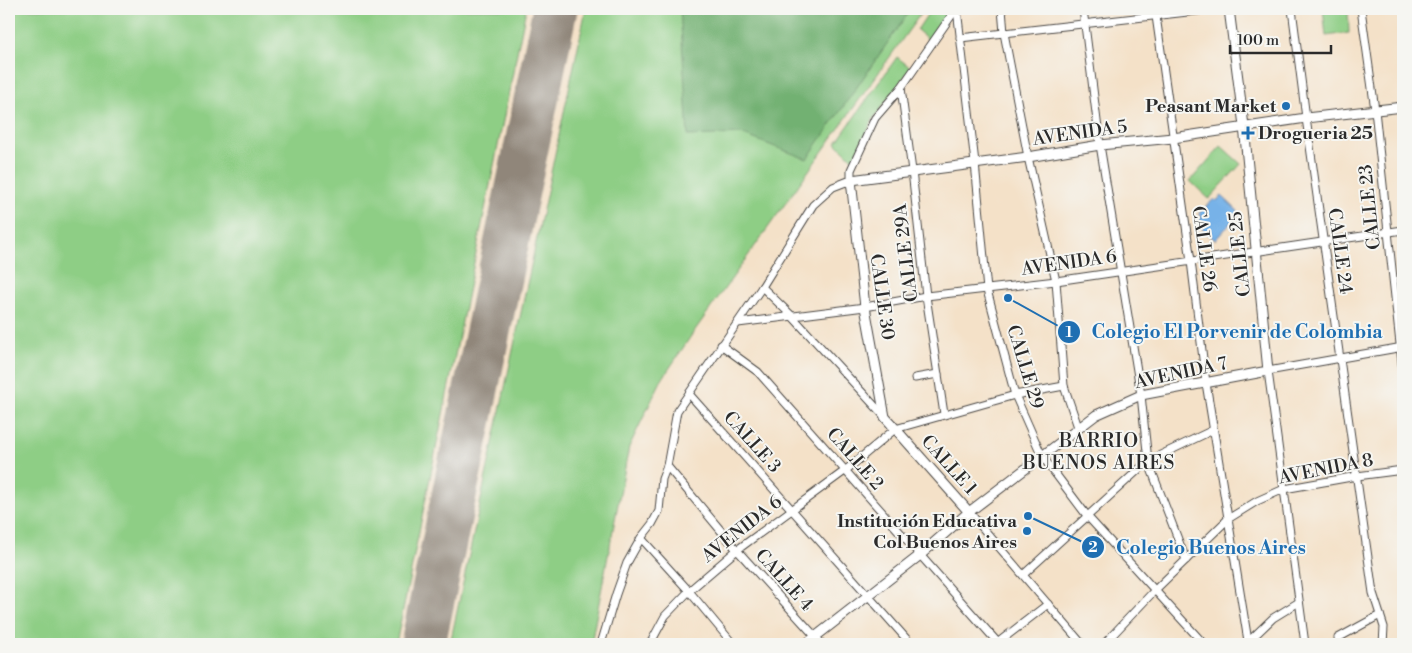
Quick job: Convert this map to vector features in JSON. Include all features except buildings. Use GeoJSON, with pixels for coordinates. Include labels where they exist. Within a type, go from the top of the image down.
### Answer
{"type":"FeatureCollection","features":[{"type":"Feature","properties":{"kind":"street","name":"CALLE 29"},"geometry":{"type":"LineString","coordinates":[[957,9],[976,163],[987,290],[1015,395],[1042,456],[1088,517],[1204,644]]}},
{"type":"Feature","properties":{"kind":"street"},"geometry":{"type":"LineString","coordinates":[[602,644],[627,563],[659,511],[662,479],[667,466],[677,411],[690,395],[762,287],[813,206],[833,187],[851,180],[851,170],[875,118],[901,88],[957,9]]}},
{"type":"Feature","properties":{"kind":"street"},"geometry":{"type":"LineString","coordinates":[[1002,9],[1004,33],[1028,156],[1056,281],[1064,386],[1078,427]]}},
{"type":"Feature","properties":{"kind":"street"},"geometry":{"type":"LineString","coordinates":[[1083,9],[1100,144],[1141,396],[1148,460],[1186,560]]}},
{"type":"Feature","properties":{"kind":"street"},"geometry":{"type":"LineString","coordinates":[[960,38],[1085,24],[1156,13],[1214,9]]}},
{"type":"Feature","properties":{"kind":"street","name":"CALLE 25"},"geometry":{"type":"LineString","coordinates":[[1229,9],[1244,126],[1268,372],[1305,644]]}},
{"type":"Feature","properties":{"kind":"street","name":"CALLE 24"},"geometry":{"type":"LineString","coordinates":[[1292,9],[1373,594],[1384,626],[1383,644]]}},
{"type":"Feature","properties":{"kind":"street","name":"CALLE 23"},"geometry":{"type":"LineString","coordinates":[[1361,9],[1375,110],[1402,347],[1403,372]]}},
{"type":"Feature","properties":{"kind":"street","name":"CALLE 26"},"geometry":{"type":"LineString","coordinates":[[1156,13],[1206,383],[1247,643]]}},
{"type":"Feature","properties":{"kind":"street","name":"CALLE 29A"},"geometry":{"type":"LineString","coordinates":[[901,88],[926,296],[944,414]]}},
{"type":"Feature","properties":{"kind":"street","name":"AVENIDA 5"},"geometry":{"type":"LineString","coordinates":[[851,180],[1028,156],[1100,144],[1173,138],[1244,126],[1403,107]]}},
{"type":"Feature","properties":{"kind":"street","name":"CALLE 30"},"geometry":{"type":"LineString","coordinates":[[851,180],[864,307],[885,417]]}},
{"type":"Feature","properties":{"kind":"street","name":"AVENIDA 6"},"geometry":{"type":"LineString","coordinates":[[738,323],[864,307],[926,296],[1056,281],[1403,230]]}},
{"type":"Feature","properties":{"kind":"street","name":"CALLE 1"},"geometry":{"type":"LineString","coordinates":[[762,287],[791,315],[885,417],[1082,644]]}},
{"type":"Feature","properties":{"kind":"street","name":"CALLE 2"},"geometry":{"type":"LineString","coordinates":[[721,346],[758,372],[998,644]]}},
{"type":"Feature","properties":{"kind":"street","name":"AVENIDA 7"},"geometry":{"type":"LineString","coordinates":[[806,644],[819,641],[868,595],[919,556],[969,512],[1096,415],[1141,396],[1402,347]]}},
{"type":"Feature","properties":{"kind":"street"},"geometry":{"type":"LineString","coordinates":[[915,378],[938,374]]}},
{"type":"Feature","properties":{"kind":"street","name":"AVENIDA 6"},"geometry":{"type":"LineString","coordinates":[[650,644],[665,616],[689,591],[737,550],[846,470],[895,429],[1015,395],[1064,386]]}},
{"type":"Feature","properties":{"kind":"street"},"geometry":{"type":"LineString","coordinates":[[868,399],[881,394]]}},
{"type":"Feature","properties":{"kind":"street","name":"CALLE 3"},"geometry":{"type":"LineString","coordinates":[[690,395],[911,644]]}},
{"type":"Feature","properties":{"kind":"street"},"geometry":{"type":"LineString","coordinates":[[1023,575],[1148,460],[1213,430]]}},
{"type":"Feature","properties":{"kind":"street","name":"CALLE 4"},"geometry":{"type":"LineString","coordinates":[[667,466],[737,550],[819,641]]}},
{"type":"Feature","properties":{"kind":"street","name":"AVENIDA 8"},"geometry":{"type":"LineString","coordinates":[[1104,644],[1154,591],[1228,519],[1257,501],[1284,489],[1403,470]]}},
{"type":"Feature","properties":{"kind":"street"},"geometry":{"type":"LineString","coordinates":[[641,538],[689,591],[732,644]]}},
{"type":"Feature","properties":{"kind":"street"},"geometry":{"type":"LineString","coordinates":[[1247,643],[1273,618],[1299,602]]}},
{"type":"Feature","properties":{"kind":"street"},"geometry":{"type":"LineString","coordinates":[[998,644],[1048,604]]}},
{"type":"Feature","properties":{"kind":"street"},"geometry":{"type":"LineString","coordinates":[[1338,638],[1380,615]]}},
{"type":"Feature","properties":{"kind":"green space"},"geometry":{"type":"Polygon","coordinates":[[[9,9],[526,9],[396,644],[13,644],[9,630],[9,9]]]}},
{"type":"Feature","properties":{"kind":"green space"},"geometry":{"type":"Polygon","coordinates":[[[586,9],[924,9],[693,333],[661,381],[629,447],[591,644],[450,644],[586,9]]]}},
{"type":"Feature","properties":{"kind":"green space"},"geometry":{"type":"Polygon","coordinates":[[[680,9],[911,9],[807,159],[741,134],[688,136],[680,9]]]}},
{"type":"Feature","properties":{"kind":"green space"},"geometry":{"type":"Polygon","coordinates":[[[931,9],[951,9],[930,41],[917,30],[931,9]]]}},
{"type":"Feature","properties":{"kind":"green space"},"geometry":{"type":"Polygon","coordinates":[[[1323,9],[1348,9],[1349,33],[1326,36],[1323,9]]]}},
{"type":"Feature","properties":{"kind":"green space"},"geometry":{"type":"Polygon","coordinates":[[[897,57],[911,68],[874,118],[853,160],[836,143],[897,57]]]}},
{"type":"Feature","properties":{"kind":"green space"},"geometry":{"type":"Polygon","coordinates":[[[1221,146],[1241,164],[1209,199],[1190,181],[1221,146]]]}},
{"type":"Feature","properties":{"kind":"water"},"geometry":{"type":"Polygon","coordinates":[[[1222,196],[1240,213],[1215,240],[1197,224],[1202,216],[1199,213],[1214,199],[1216,201],[1222,196]]]}},
{"type":"Feature","properties":{"kind":"runway"},"geometry":{"type":"LineString","coordinates":[[423,644],[555,9]]}},
{"type":"Feature","properties":{"kind":"place","name":"Peasant Market"},"geometry":{"type":"Point","coordinates":[1286,106]}},
{"type":"Feature","properties":{"kind":"place","name":"Drogueria 25"},"geometry":{"type":"Point","coordinates":[1248,133]}},
{"type":"Feature","properties":{"kind":"place","name":"Colegio El Porvenir de Colombia"},"geometry":{"type":"Point","coordinates":[1008,298]}},
{"type":"Feature","properties":{"kind":"place","name":"Colegio Buenos Aires"},"geometry":{"type":"Point","coordinates":[1028,516]}},
{"type":"Feature","properties":{"kind":"place","name":"Institución Educativa Col Buenos Aires"},"geometry":{"type":"Point","coordinates":[1027,531]}},
{"type":"Feature","properties":{"kind":"district","name":"BARRIO BUENOS AIRES"},"geometry":{"type":"Point","coordinates":[1099,452]}}]}
